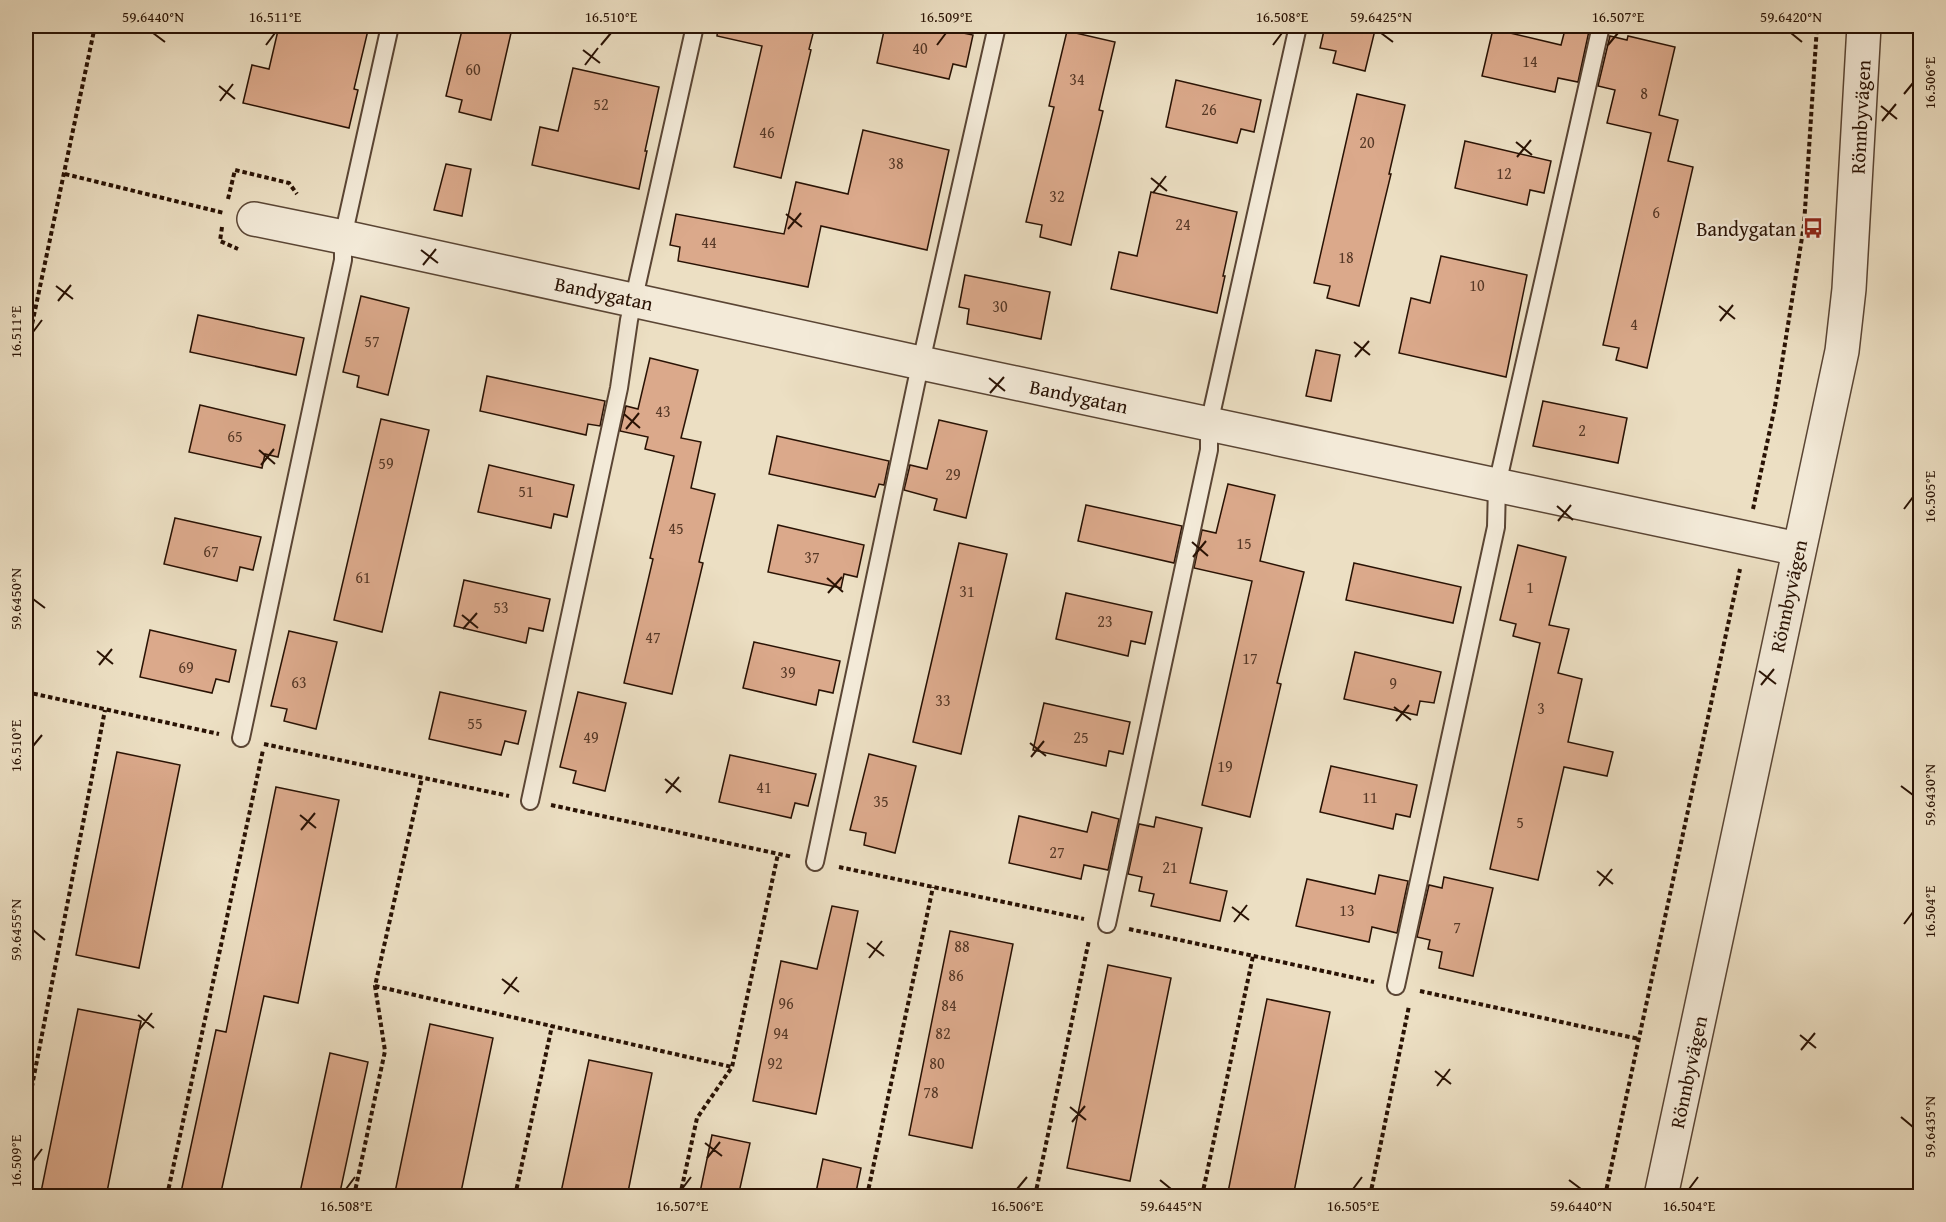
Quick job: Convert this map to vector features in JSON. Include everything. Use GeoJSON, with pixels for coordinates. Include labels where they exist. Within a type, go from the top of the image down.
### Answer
{"type":"FeatureCollection","features":[{"type":"Feature","properties":{"kind":"street","name":"Rönnbyvägen"},"geometry":{"type":"LineString","coordinates":[[1661,1197],[1798,549],[1825,434],[1843,340],[1852,245],[1864,26]]}},
{"type":"Feature","properties":{"kind":"street","name":"Bandygatan"},"geometry":{"type":"LineString","coordinates":[[254,219],[1798,549]]}},
{"type":"Feature","properties":{"kind":"lane"},"geometry":{"type":"LineString","coordinates":[[241,738],[343,260],[343,237],[390,26]]}},
{"type":"Feature","properties":{"kind":"lane"},"geometry":{"type":"LineString","coordinates":[[530,801],[620,388],[633,300],[695,26]]}},
{"type":"Feature","properties":{"kind":"lane"},"geometry":{"type":"LineString","coordinates":[[815,862],[921,363],[997,26]]}},
{"type":"Feature","properties":{"kind":"lane"},"geometry":{"type":"LineString","coordinates":[[1107,924],[1209,450],[1209,424],[1298,26]]}},
{"type":"Feature","properties":{"kind":"lane"},"geometry":{"type":"LineString","coordinates":[[1396,986],[1496,527],[1497,485],[1601,26]]}},
{"type":"Feature","properties":{"kind":"path"},"geometry":{"type":"LineString","coordinates":[[26,353],[95,26]]}},
{"type":"Feature","properties":{"kind":"path"},"geometry":{"type":"LineString","coordinates":[[1804,26],[1817,28],[1817,26]]}},
{"type":"Feature","properties":{"kind":"path"},"geometry":{"type":"LineString","coordinates":[[65,174],[254,219]]}},
{"type":"Feature","properties":{"kind":"path"},"geometry":{"type":"LineString","coordinates":[[26,1117],[105,710]]}},
{"type":"Feature","properties":{"kind":"path"},"geometry":{"type":"LineString","coordinates":[[167,1197],[264,744]]}},
{"type":"Feature","properties":{"kind":"path"},"geometry":{"type":"LineString","coordinates":[[354,1197],[385,1051],[375,986],[422,778]]}},
{"type":"Feature","properties":{"kind":"path"},"geometry":{"type":"LineString","coordinates":[[680,1197],[697,1118],[732,1067],[778,854]]}},
{"type":"Feature","properties":{"kind":"path"},"geometry":{"type":"LineString","coordinates":[[867,1197],[933,887]]}},
{"type":"Feature","properties":{"kind":"path"},"geometry":{"type":"LineString","coordinates":[[1035,1197],[1090,933]]}},
{"type":"Feature","properties":{"kind":"path"},"geometry":{"type":"LineString","coordinates":[[1202,1197],[1253,956]]}},
{"type":"Feature","properties":{"kind":"path"},"geometry":{"type":"LineString","coordinates":[[375,986],[732,1067]]}},
{"type":"Feature","properties":{"kind":"path"},"geometry":{"type":"LineString","coordinates":[[1370,1197],[1410,1001]]}},
{"type":"Feature","properties":{"kind":"path"},"geometry":{"type":"LineString","coordinates":[[515,1197],[552,1026]]}},
{"type":"Feature","properties":{"kind":"path"},"geometry":{"type":"LineString","coordinates":[[1605,1197],[1639,1039]]}},
{"type":"Feature","properties":{"kind":"building"},"geometry":{"type":"Polygon","coordinates":[[[279,26],[369,26],[354,89],[358,90],[349,128],[243,103],[252,65],[269,69],[279,26]]]}},
{"type":"Feature","properties":{"kind":"building"},"geometry":{"type":"Polygon","coordinates":[[[463,26],[482,26],[511,33],[491,120],[459,112],[462,100],[446,96],[463,26]]]}},
{"type":"Feature","properties":{"kind":"building"},"geometry":{"type":"Polygon","coordinates":[[[718,26],[815,26],[781,178],[734,167],[762,46],[717,36],[718,26]]]}},
{"type":"Feature","properties":{"kind":"building"},"geometry":{"type":"Polygon","coordinates":[[[885,26],[929,26],[973,35],[966,67],[953,64],[949,79],[877,63],[885,26]]]}},
{"type":"Feature","properties":{"kind":"building"},"geometry":{"type":"Polygon","coordinates":[[[1325,26],[1376,26],[1365,71],[1333,63],[1336,51],[1320,48],[1325,26]]]}},
{"type":"Feature","properties":{"kind":"building"},"geometry":{"type":"Polygon","coordinates":[[[1566,26],[1589,31],[1578,82],[1558,78],[1555,92],[1482,76],[1493,29],[1561,45],[1566,26]]]}},
{"type":"Feature","properties":{"kind":"building"},"geometry":{"type":"Polygon","coordinates":[[[1067,31],[1115,42],[1099,110],[1103,111],[1071,245],[1040,237],[1042,225],[1026,222],[1054,107],[1049,106],[1067,31]]]}},
{"type":"Feature","properties":{"kind":"building"},"geometry":{"type":"Polygon","coordinates":[[[1610,36],[1627,40],[1628,36],[1675,47],[1659,115],[1678,120],[1668,161],[1693,167],[1647,368],[1616,360],[1619,348],[1603,345],[1651,133],[1607,123],[1615,90],[1598,86],[1610,36]]]}},
{"type":"Feature","properties":{"kind":"building"},"geometry":{"type":"Polygon","coordinates":[[[573,68],[659,87],[639,189],[532,165],[540,127],[558,131],[573,68]]]}},
{"type":"Feature","properties":{"kind":"building"},"geometry":{"type":"Polygon","coordinates":[[[1176,80],[1261,100],[1254,132],[1241,129],[1237,143],[1166,127],[1176,80]]]}},
{"type":"Feature","properties":{"kind":"building"},"geometry":{"type":"Polygon","coordinates":[[[1357,94],[1405,105],[1359,306],[1327,298],[1330,286],[1314,283],[1357,94]]]}},
{"type":"Feature","properties":{"kind":"building"},"geometry":{"type":"Polygon","coordinates":[[[863,130],[949,150],[927,250],[821,226],[808,287],[678,261],[680,247],[670,245],[676,214],[784,234],[796,182],[848,194],[863,130]]]}},
{"type":"Feature","properties":{"kind":"building"},"geometry":{"type":"Polygon","coordinates":[[[1465,141],[1551,161],[1544,193],[1530,190],[1527,205],[1455,188],[1465,141]]]}},
{"type":"Feature","properties":{"kind":"building"},"geometry":{"type":"Polygon","coordinates":[[[446,164],[471,169],[462,216],[434,210],[446,164]]]}},
{"type":"Feature","properties":{"kind":"building"},"geometry":{"type":"Polygon","coordinates":[[[1151,192],[1237,212],[1217,313],[1111,289],[1119,252],[1137,256],[1151,192]]]}},
{"type":"Feature","properties":{"kind":"building"},"geometry":{"type":"Polygon","coordinates":[[[1441,256],[1527,275],[1506,377],[1399,353],[1411,298],[1430,303],[1441,256]]]}},
{"type":"Feature","properties":{"kind":"building"},"geometry":{"type":"Polygon","coordinates":[[[965,275],[1050,292],[1041,339],[967,324],[969,309],[959,307],[965,275]]]}},
{"type":"Feature","properties":{"kind":"building"},"geometry":{"type":"Polygon","coordinates":[[[361,296],[409,308],[388,395],[357,387],[359,376],[343,372],[361,296]]]}},
{"type":"Feature","properties":{"kind":"building"},"geometry":{"type":"Polygon","coordinates":[[[198,315],[304,338],[296,375],[190,352],[198,315]]]}},
{"type":"Feature","properties":{"kind":"building"},"geometry":{"type":"Polygon","coordinates":[[[1316,350],[1340,355],[1331,401],[1306,396],[1316,350]]]}},
{"type":"Feature","properties":{"kind":"building"},"geometry":{"type":"Polygon","coordinates":[[[650,358],[698,370],[681,438],[701,442],[691,488],[715,494],[699,562],[703,563],[672,694],[624,683],[674,456],[645,449],[648,437],[620,431],[626,406],[638,409],[650,358]]]}},
{"type":"Feature","properties":{"kind":"building"},"geometry":{"type":"Polygon","coordinates":[[[487,376],[605,401],[600,426],[588,424],[586,435],[480,411],[487,376]]]}},
{"type":"Feature","properties":{"kind":"building"},"geometry":{"type":"Polygon","coordinates":[[[1543,401],[1627,418],[1618,463],[1533,446],[1543,401]]]}},
{"type":"Feature","properties":{"kind":"building"},"geometry":{"type":"Polygon","coordinates":[[[200,405],[285,425],[278,457],[265,454],[262,468],[189,452],[200,405]]]}},
{"type":"Feature","properties":{"kind":"building"},"geometry":{"type":"Polygon","coordinates":[[[381,419],[429,430],[382,632],[334,620],[381,419]]]}},
{"type":"Feature","properties":{"kind":"building"},"geometry":{"type":"Polygon","coordinates":[[[939,420],[987,431],[966,518],[934,510],[937,499],[904,490],[910,465],[927,469],[939,420]]]}},
{"type":"Feature","properties":{"kind":"building"},"geometry":{"type":"Polygon","coordinates":[[[777,436],[889,461],[884,485],[879,484],[875,497],[769,474],[777,436]]]}},
{"type":"Feature","properties":{"kind":"building"},"geometry":{"type":"Polygon","coordinates":[[[489,465],[574,485],[567,517],[554,514],[551,528],[478,512],[489,465]]]}},
{"type":"Feature","properties":{"kind":"building"},"geometry":{"type":"Polygon","coordinates":[[[1228,484],[1275,495],[1260,561],[1304,572],[1277,683],[1281,684],[1250,817],[1202,805],[1252,581],[1194,568],[1202,530],[1216,533],[1228,484]]]}},
{"type":"Feature","properties":{"kind":"building"},"geometry":{"type":"Polygon","coordinates":[[[1086,505],[1182,526],[1174,563],[1078,541],[1086,505]]]}},
{"type":"Feature","properties":{"kind":"building"},"geometry":{"type":"Polygon","coordinates":[[[175,518],[261,537],[253,570],[240,567],[237,581],[164,564],[175,518]]]}},
{"type":"Feature","properties":{"kind":"building"},"geometry":{"type":"Polygon","coordinates":[[[778,525],[864,545],[857,577],[844,574],[841,588],[768,572],[778,525]]]}},
{"type":"Feature","properties":{"kind":"building"},"geometry":{"type":"Polygon","coordinates":[[[959,543],[1007,554],[961,754],[913,742],[959,543]]]}},
{"type":"Feature","properties":{"kind":"building"},"geometry":{"type":"Polygon","coordinates":[[[1518,545],[1566,557],[1549,625],[1569,629],[1558,673],[1582,679],[1568,742],[1613,752],[1607,776],[1564,767],[1538,880],[1490,869],[1540,643],[1513,636],[1516,624],[1500,620],[1518,545]]]}},
{"type":"Feature","properties":{"kind":"building"},"geometry":{"type":"Polygon","coordinates":[[[1354,563],[1461,587],[1453,623],[1346,600],[1354,563]]]}},
{"type":"Feature","properties":{"kind":"building"},"geometry":{"type":"Polygon","coordinates":[[[464,580],[550,599],[543,631],[529,628],[526,643],[454,626],[464,580]]]}},
{"type":"Feature","properties":{"kind":"building"},"geometry":{"type":"Polygon","coordinates":[[[1066,593],[1152,612],[1145,644],[1131,641],[1128,656],[1056,639],[1066,593]]]}},
{"type":"Feature","properties":{"kind":"building"},"geometry":{"type":"Polygon","coordinates":[[[150,630],[236,650],[229,682],[216,679],[212,693],[140,677],[150,630]]]}},
{"type":"Feature","properties":{"kind":"building"},"geometry":{"type":"Polygon","coordinates":[[[289,631],[337,642],[316,729],[284,721],[287,709],[271,706],[289,631]]]}},
{"type":"Feature","properties":{"kind":"building"},"geometry":{"type":"Polygon","coordinates":[[[754,642],[840,661],[833,693],[819,690],[816,705],[743,688],[754,642]]]}},
{"type":"Feature","properties":{"kind":"building"},"geometry":{"type":"Polygon","coordinates":[[[1355,652],[1441,672],[1434,703],[1420,701],[1417,715],[1344,699],[1355,652]]]}},
{"type":"Feature","properties":{"kind":"building"},"geometry":{"type":"Polygon","coordinates":[[[440,692],[526,711],[518,744],[505,741],[501,755],[429,739],[440,692]]]}},
{"type":"Feature","properties":{"kind":"building"},"geometry":{"type":"Polygon","coordinates":[[[578,692],[626,703],[605,791],[573,783],[576,771],[560,767],[578,692]]]}},
{"type":"Feature","properties":{"kind":"building"},"geometry":{"type":"Polygon","coordinates":[[[1044,703],[1130,722],[1123,754],[1109,751],[1106,766],[1033,750],[1044,703]]]}},
{"type":"Feature","properties":{"kind":"building"},"geometry":{"type":"Polygon","coordinates":[[[117,752],[180,765],[139,968],[76,955],[117,752]]]}},
{"type":"Feature","properties":{"kind":"building"},"geometry":{"type":"Polygon","coordinates":[[[869,754],[916,766],[895,853],[864,845],[866,833],[850,830],[869,754]]]}},
{"type":"Feature","properties":{"kind":"building"},"geometry":{"type":"Polygon","coordinates":[[[730,755],[816,774],[808,806],[795,803],[791,818],[719,802],[730,755]]]}},
{"type":"Feature","properties":{"kind":"building"},"geometry":{"type":"Polygon","coordinates":[[[1331,766],[1417,785],[1410,817],[1396,814],[1393,829],[1320,812],[1331,766]]]}},
{"type":"Feature","properties":{"kind":"building"},"geometry":{"type":"Polygon","coordinates":[[[276,787],[339,800],[298,1003],[264,996],[220,1197],[180,1197],[216,1030],[226,1032],[276,787]]]}},
{"type":"Feature","properties":{"kind":"building"},"geometry":{"type":"Polygon","coordinates":[[[1092,812],[1119,819],[1108,870],[1084,865],[1081,879],[1009,863],[1019,816],[1087,832],[1092,812]]]}},
{"type":"Feature","properties":{"kind":"building"},"geometry":{"type":"Polygon","coordinates":[[[1156,817],[1202,828],[1190,883],[1227,891],[1220,921],[1151,906],[1154,894],[1139,891],[1142,877],[1128,874],[1139,824],[1154,827],[1156,817]]]}},
{"type":"Feature","properties":{"kind":"building"},"geometry":{"type":"Polygon","coordinates":[[[1379,875],[1408,881],[1397,933],[1372,927],[1369,942],[1296,926],[1307,879],[1375,894],[1379,875]]]}},
{"type":"Feature","properties":{"kind":"building"},"geometry":{"type":"Polygon","coordinates":[[[1444,877],[1493,888],[1473,976],[1439,968],[1442,952],[1428,949],[1430,940],[1417,937],[1429,885],[1442,888],[1444,877]]]}},
{"type":"Feature","properties":{"kind":"building"},"geometry":{"type":"Polygon","coordinates":[[[832,906],[858,911],[816,1114],[753,1101],[781,961],[817,969],[832,906]]]}},
{"type":"Feature","properties":{"kind":"building"},"geometry":{"type":"Polygon","coordinates":[[[950,931],[1013,944],[972,1148],[909,1135],[950,931]]]}},
{"type":"Feature","properties":{"kind":"building"},"geometry":{"type":"Polygon","coordinates":[[[1108,965],[1171,978],[1130,1181],[1067,1168],[1108,965]]]}},
{"type":"Feature","properties":{"kind":"building"},"geometry":{"type":"Polygon","coordinates":[[[1267,999],[1330,1012],[1293,1197],[1227,1197],[1267,999]]]}},
{"type":"Feature","properties":{"kind":"building"},"geometry":{"type":"Polygon","coordinates":[[[78,1009],[141,1021],[106,1197],[40,1197],[78,1009]]]}},
{"type":"Feature","properties":{"kind":"building"},"geometry":{"type":"Polygon","coordinates":[[[430,1024],[493,1038],[460,1197],[394,1197],[430,1024]]]}},
{"type":"Feature","properties":{"kind":"building"},"geometry":{"type":"Polygon","coordinates":[[[330,1053],[368,1062],[339,1197],[299,1197],[330,1053]]]}},
{"type":"Feature","properties":{"kind":"building"},"geometry":{"type":"Polygon","coordinates":[[[589,1060],[652,1073],[627,1197],[560,1197],[589,1060]]]}},
{"type":"Feature","properties":{"kind":"building"},"geometry":{"type":"Polygon","coordinates":[[[712,1135],[750,1143],[738,1197],[699,1197],[712,1135]]]}},
{"type":"Feature","properties":{"kind":"building"},"geometry":{"type":"Polygon","coordinates":[[[823,1159],[861,1168],[855,1197],[815,1197],[823,1159]]]}},
{"type":"Feature","properties":{"kind":"place","name":"Bandygatan"},"geometry":{"type":"Point","coordinates":[1813,228]}}]}
